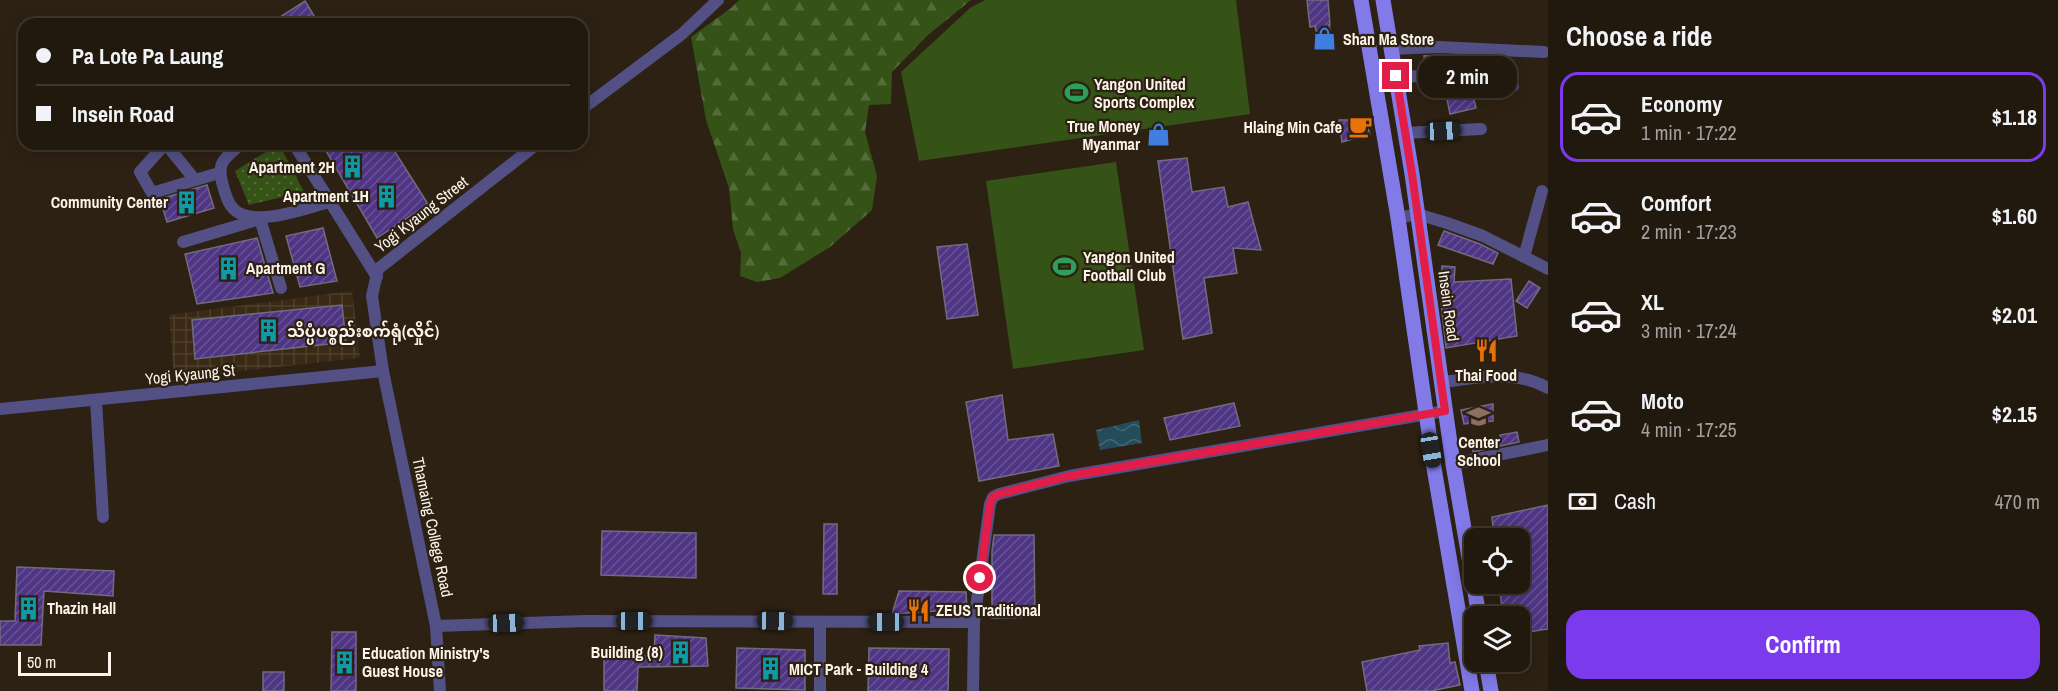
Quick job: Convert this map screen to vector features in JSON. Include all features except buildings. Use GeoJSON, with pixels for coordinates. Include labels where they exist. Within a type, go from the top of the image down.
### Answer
{"type":"FeatureCollection","features":[{"type":"Feature","properties":{"kind":"main road"},"geometry":{"type":"LineString","coordinates":[[1361,0],[1398,218],[1426,414],[1472,690]]}},
{"type":"Feature","properties":{"kind":"main road","name":"Insein Road"},"geometry":{"type":"LineString","coordinates":[[1383,0],[1406,133],[1445,411],[1477,606]]}},
{"type":"Feature","properties":{"kind":"main road"},"geometry":{"type":"LineString","coordinates":[[1372,61],[1391,53]]}},
{"type":"Feature","properties":{"kind":"main road"},"geometry":{"type":"LineString","coordinates":[[1380,111],[1401,106]]}},
{"type":"Feature","properties":{"kind":"main road"},"geometry":{"type":"LineString","coordinates":[[1416,346],[1436,342]]}},
{"type":"Feature","properties":{"kind":"main road"},"geometry":{"type":"LineString","coordinates":[[1488,672],[1491,688]]}},
{"type":"Feature","properties":{"kind":"street"},"geometry":{"type":"LineString","coordinates":[[588,104],[682,34],[718,0]]}},
{"type":"Feature","properties":{"kind":"street"},"geometry":{"type":"LineString","coordinates":[[1391,53],[1439,47],[1544,52]]}},
{"type":"Feature","properties":{"kind":"street"},"geometry":{"type":"LineString","coordinates":[[1396,76],[1500,78],[1513,86]]}},
{"type":"Feature","properties":{"kind":"street"},"geometry":{"type":"LineString","coordinates":[[1406,133],[1481,129]]}},
{"type":"Feature","properties":{"kind":"street"},"geometry":{"type":"LineString","coordinates":[[160,150],[140,172],[152,193],[219,173]]}},
{"type":"Feature","properties":{"kind":"street"},"geometry":{"type":"LineString","coordinates":[[171,150],[195,180]]}},
{"type":"Feature","properties":{"kind":"street"},"geometry":{"type":"LineString","coordinates":[[234,150],[224,158],[219,173],[227,201],[238,213],[260,219]]}},
{"type":"Feature","properties":{"kind":"street"},"geometry":{"type":"LineString","coordinates":[[298,150],[377,277]]}},
{"type":"Feature","properties":{"kind":"street","name":"Yogi Kyaung Street"},"geometry":{"type":"LineString","coordinates":[[383,371],[372,296],[378,269],[529,150]]}},
{"type":"Feature","properties":{"kind":"street"},"geometry":{"type":"LineString","coordinates":[[1524,257],[1542,191]]}},
{"type":"Feature","properties":{"kind":"street"},"geometry":{"type":"LineString","coordinates":[[183,242],[330,201]]}},
{"type":"Feature","properties":{"kind":"street"},"geometry":{"type":"LineString","coordinates":[[1398,218],[1418,214],[1483,236],[1548,269]]}},
{"type":"Feature","properties":{"kind":"street"},"geometry":{"type":"LineString","coordinates":[[260,219],[281,288]]}},
{"type":"Feature","properties":{"kind":"street","name":"Yogi Kyaung St"},"geometry":{"type":"LineString","coordinates":[[0,409],[383,371]]}},
{"type":"Feature","properties":{"kind":"street","name":"Thamaing College Road"},"geometry":{"type":"LineString","coordinates":[[383,371],[436,626],[440,691]]}},
{"type":"Feature","properties":{"kind":"street"},"geometry":{"type":"LineString","coordinates":[[1442,382],[1511,376],[1528,379],[1548,388]]}},
{"type":"Feature","properties":{"kind":"street"},"geometry":{"type":"LineString","coordinates":[[96,400],[103,517]]}},
{"type":"Feature","properties":{"kind":"street"},"geometry":{"type":"LineString","coordinates":[[973,691],[974,622],[990,504],[993,497],[1069,476],[1445,411]]}},
{"type":"Feature","properties":{"kind":"street"},"geometry":{"type":"LineString","coordinates":[[1453,464],[1548,446]]}},
{"type":"Feature","properties":{"kind":"street"},"geometry":{"type":"LineString","coordinates":[[436,626],[598,621],[974,622]]}},
{"type":"Feature","properties":{"kind":"street"},"geometry":{"type":"LineString","coordinates":[[820,622],[820,691]]}},
{"type":"Feature","properties":{"kind":"street"},"geometry":{"type":"LineString","coordinates":[[1472,690],[1491,688]]}},
{"type":"Feature","properties":{"kind":"shaded area"},"geometry":{"type":"Polygon","coordinates":[[[352,291],[360,358],[174,378],[169,315],[352,291]]]}},
{"type":"Feature","properties":{"kind":"green space"},"geometry":{"type":"Polygon","coordinates":[[[739,0],[971,0],[928,35],[892,72],[891,104],[869,105],[865,132],[877,176],[872,210],[830,247],[780,278],[757,282],[740,276],[741,253],[733,229],[729,188],[706,120],[691,37],[739,0]]]}},
{"type":"Feature","properties":{"kind":"green space","name":"Yangon United Sports Complex"},"geometry":{"type":"Polygon","coordinates":[[[985,0],[1236,0],[1250,114],[919,161],[901,72],[970,8],[985,0]]]}},
{"type":"Feature","properties":{"kind":"green space"},"geometry":{"type":"Polygon","coordinates":[[[269,150],[282,150],[304,192],[249,205],[235,171],[269,150]]]}},
{"type":"Feature","properties":{"kind":"green space","name":"Yangon United Football Club"},"geometry":{"type":"Polygon","coordinates":[[[1116,162],[1144,350],[1013,369],[986,181],[1116,162]]]}},
{"type":"Feature","properties":{"kind":"water"},"geometry":{"type":"Polygon","coordinates":[[[1139,420],[1142,443],[1100,450],[1096,430],[1139,420]]]}},
{"type":"Feature","properties":{"kind":"place","name":"Shan Ma Store"},"geometry":{"type":"Point","coordinates":[1325,39]}},
{"type":"Feature","properties":{"kind":"place","name":"Yangon United Sports Complex"},"geometry":{"type":"Point","coordinates":[1076,93]}},
{"type":"Feature","properties":{"kind":"place","name":"Hlaing Min Cafe"},"geometry":{"type":"Point","coordinates":[1360,127]}},
{"type":"Feature","properties":{"kind":"place","name":"True Money Myanmar"},"geometry":{"type":"Point","coordinates":[1158,135]}},
{"type":"Feature","properties":{"kind":"place","name":"Apartment 2H"},"geometry":{"type":"Point","coordinates":[353,167]}},
{"type":"Feature","properties":{"kind":"place","name":"Apartment 1H"},"geometry":{"type":"Point","coordinates":[387,196]}},
{"type":"Feature","properties":{"kind":"place","name":"Community Center"},"geometry":{"type":"Point","coordinates":[186,202]}},
{"type":"Feature","properties":{"kind":"place","name":"Yangon United Football Club"},"geometry":{"type":"Point","coordinates":[1065,266]}},
{"type":"Feature","properties":{"kind":"place","name":"Apartment G"},"geometry":{"type":"Point","coordinates":[228,268]}},
{"type":"Feature","properties":{"kind":"place","name":"သိပ္ပံပစ္စည်းစက်ရုံ(လှိုင်)"},"geometry":{"type":"Point","coordinates":[269,331]}},
{"type":"Feature","properties":{"kind":"place","name":"Thai Food"},"geometry":{"type":"Point","coordinates":[1486,350]}},
{"type":"Feature","properties":{"kind":"place","name":"Center School"},"geometry":{"type":"Point","coordinates":[1479,417]}},
{"type":"Feature","properties":{"kind":"place","name":"Thazin Hall"},"geometry":{"type":"Point","coordinates":[29,608]}},
{"type":"Feature","properties":{"kind":"place","name":"ZEUS Traditional"},"geometry":{"type":"Point","coordinates":[918,610]}},
{"type":"Feature","properties":{"kind":"place","name":"Building (8)"},"geometry":{"type":"Point","coordinates":[681,652]}},
{"type":"Feature","properties":{"kind":"place","name":"Education Ministry's Guest House"},"geometry":{"type":"Point","coordinates":[344,662]}},
{"type":"Feature","properties":{"kind":"place","name":"MICT Park - Building 4"},"geometry":{"type":"Point","coordinates":[771,669]}},
{"type":"Feature","properties":{"kind":"route"},"geometry":{"type":"LineString","coordinates":[[980,578],[990,504],[993,497],[999,494],[1069,476],[1445,411],[1396,76]]}}]}
